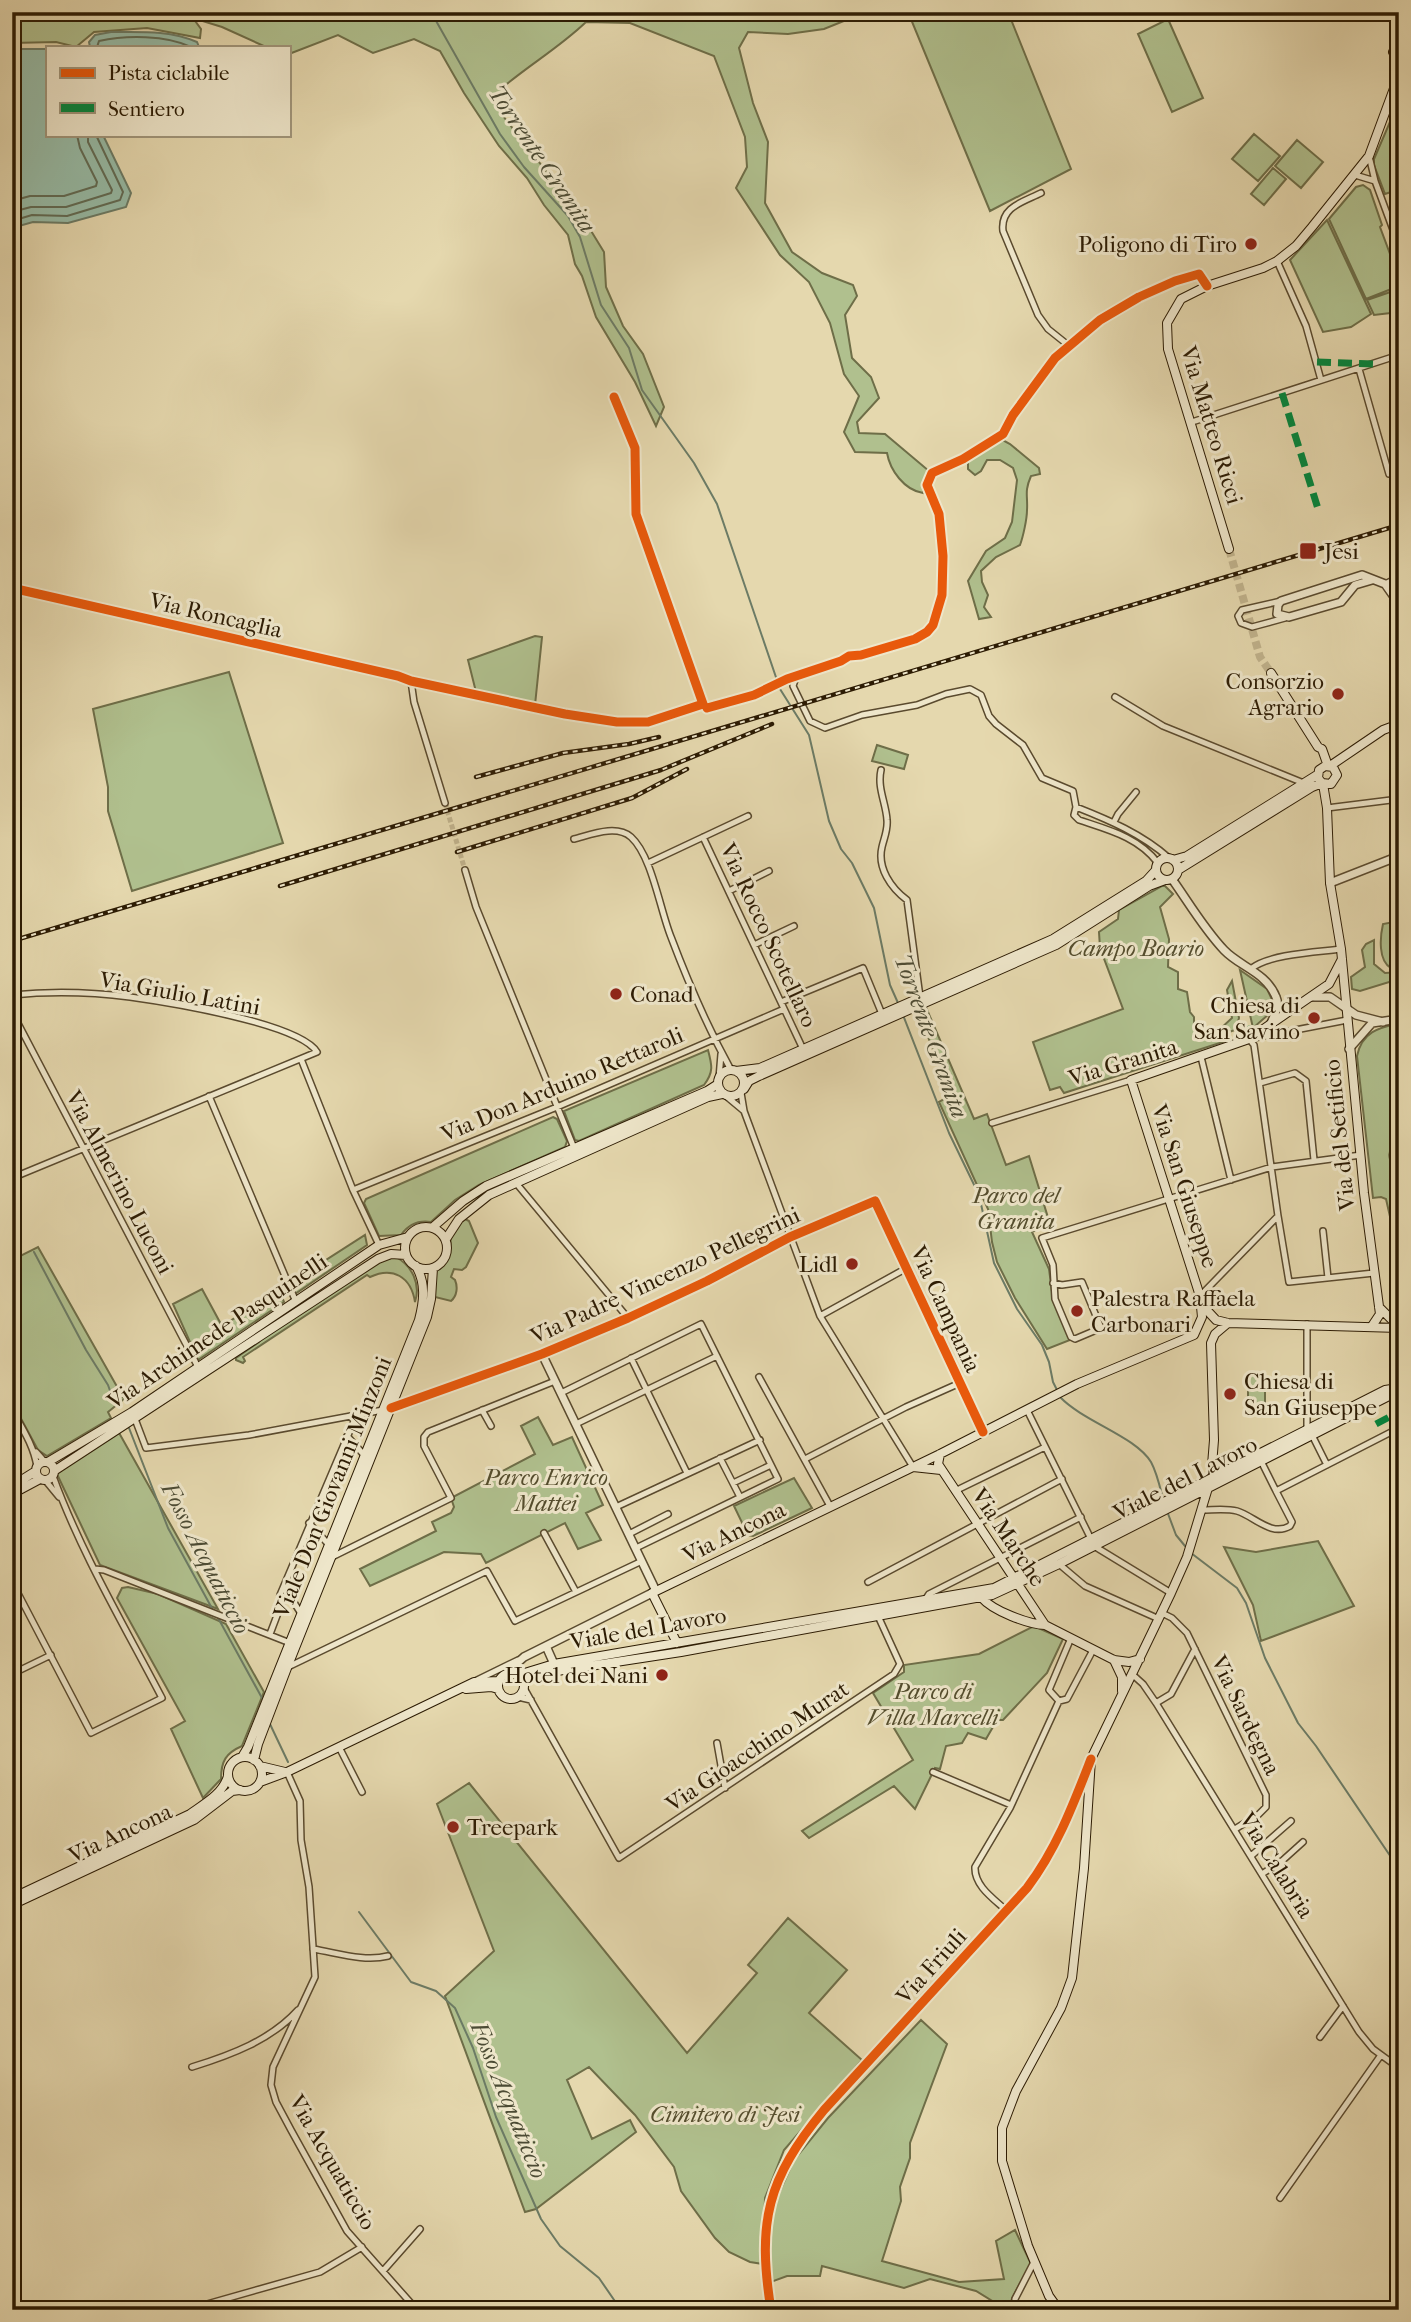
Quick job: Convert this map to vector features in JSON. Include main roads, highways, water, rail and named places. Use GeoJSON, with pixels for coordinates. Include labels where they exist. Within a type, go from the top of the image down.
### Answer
{"type":"FeatureCollection","features":[{"type":"Feature","properties":{"kind":"main road","name":"Via Matteo Ricci"},"geometry":{"type":"LineString","coordinates":[[1395,85],[1397,60],[1393,49],[1399,42]]}},
{"type":"Feature","properties":{"kind":"main road","name":"Via Matteo Ricci"},"geometry":{"type":"LineString","coordinates":[[1229,549],[1168,349],[1167,323],[1181,299],[1207,286],[1263,268],[1296,246],[1369,156],[1399,75]]}},
{"type":"Feature","properties":{"kind":"main road"},"geometry":{"type":"LineString","coordinates":[[1271,673],[1320,748],[1326,775]]}},
{"type":"Feature","properties":{"kind":"main road","name":"Viale Don Giovanni Minzoni"},"geometry":{"type":"LineString","coordinates":[[242,1757],[291,1643],[365,1456],[427,1317],[432,1299],[433,1268],[439,1265],[447,1253],[446,1239],[450,1230],[470,1210],[489,1195],[685,1107],[724,1095],[734,1097],[749,1081],[759,1076],[1053,939],[1146,881],[1157,866],[1171,859],[1187,856],[1304,788],[1326,775],[1349,754],[1383,730],[1399,724]]}},
{"type":"Feature","properties":{"kind":"main road"},"geometry":{"type":"LineString","coordinates":[[1320,748],[1349,754]]}},
{"type":"Feature","properties":{"kind":"main road","name":"Via del Setificio"},"geometry":{"type":"LineString","coordinates":[[1326,775],[1330,883],[1341,949],[1349,1049],[1380,1314],[1372,1326]]}},
{"type":"Feature","properties":{"kind":"main road"},"geometry":{"type":"LineString","coordinates":[[1304,788],[1317,792],[1326,802]]}},
{"type":"Feature","properties":{"kind":"main road","name":"Viale Don Giovanni Minzoni"},"geometry":{"type":"LineString","coordinates":[[916,1001],[1056,945],[1149,886],[1169,879],[1178,870],[1304,788]]}},
{"type":"Feature","properties":{"kind":"main road"},"geometry":{"type":"LineString","coordinates":[[1171,859],[1178,870]]}},
{"type":"Feature","properties":{"kind":"main road"},"geometry":{"type":"LineString","coordinates":[[1157,866],[1159,876],[1169,879]]}},
{"type":"Feature","properties":{"kind":"main road","name":"Via Granita"},"geometry":{"type":"LineString","coordinates":[[1131,1080],[1249,1039],[1333,980],[1342,959]]}},
{"type":"Feature","properties":{"kind":"main road","name":"Viale Don Giovanni Minzoni"},"geometry":{"type":"LineString","coordinates":[[408,1237],[419,1227],[433,1227],[463,1201],[486,1186],[707,1091],[724,1072],[760,1068],[888,1014]]}},
{"type":"Feature","properties":{"kind":"main road"},"geometry":{"type":"LineString","coordinates":[[734,1070],[744,1080],[742,1091]]}},
{"type":"Feature","properties":{"kind":"main road","name":"Via San Giuseppe"},"geometry":{"type":"LineString","coordinates":[[1131,1080],[1201,1300]]}},
{"type":"Feature","properties":{"kind":"main road"},"geometry":{"type":"LineString","coordinates":[[718,1081],[724,1095]]}},
{"type":"Feature","properties":{"kind":"main road"},"geometry":{"type":"LineString","coordinates":[[433,1227],[446,1239]]}},
{"type":"Feature","properties":{"kind":"main road"},"geometry":{"type":"LineString","coordinates":[[408,1237],[406,1255],[416,1266],[433,1268]]}},
{"type":"Feature","properties":{"kind":"main road","name":"Via Archimede Pasquinelli"},"geometry":{"type":"LineString","coordinates":[[12,1494],[379,1245],[408,1237]]}},
{"type":"Feature","properties":{"kind":"main road","name":"Via Archimede Pasquinelli"},"geometry":{"type":"LineString","coordinates":[[12,1486],[63,1463],[135,1419],[377,1259],[391,1254],[406,1255]]}},
{"type":"Feature","properties":{"kind":"main road","name":"Viale Don Giovanni Minzoni"},"geometry":{"type":"LineString","coordinates":[[257,1763],[258,1744],[332,1557],[422,1309],[423,1283],[416,1266]]}},
{"type":"Feature","properties":{"kind":"main road"},"geometry":{"type":"LineString","coordinates":[[1201,1300],[1216,1320],[1228,1323],[1399,1327]]}},
{"type":"Feature","properties":{"kind":"main road"},"geometry":{"type":"LineString","coordinates":[[1201,1300],[1202,1317],[1194,1335],[1203,1336],[1211,1343]]}},
{"type":"Feature","properties":{"kind":"main road"},"geometry":{"type":"LineString","coordinates":[[1379,1307],[1399,1327]]}},
{"type":"Feature","properties":{"kind":"main road"},"geometry":{"type":"LineString","coordinates":[[1059,2310],[1049,2296],[1034,2262],[1002,2161],[1002,2128],[1016,2091],[1061,2008],[1072,1978],[1091,1759],[1161,1616],[1193,1539],[1212,1478],[1214,1432],[1211,1343],[1215,1334],[1228,1323]]}},
{"type":"Feature","properties":{"kind":"main road","name":"Via Ancona"},"geometry":{"type":"LineString","coordinates":[[677,1643],[654,1592],[940,1454],[1077,1384],[1194,1335]]}},
{"type":"Feature","properties":{"kind":"main road","name":"Viale del Lavoro"},"geometry":{"type":"LineString","coordinates":[[1178,1499],[1207,1489],[1385,1390],[1398,1388]]}},
{"type":"Feature","properties":{"kind":"main road","name":"Viale del Lavoro"},"geometry":{"type":"LineString","coordinates":[[498,1685],[506,1698],[518,1697],[531,1678],[544,1673],[681,1652],[982,1598],[1178,1499],[1212,1478],[1310,1432]]}},
{"type":"Feature","properties":{"kind":"main road"},"geometry":{"type":"LineString","coordinates":[[940,1454],[937,1461],[941,1470]]}},
{"type":"Feature","properties":{"kind":"main road"},"geometry":{"type":"LineString","coordinates":[[913,1466],[941,1470]]}},
{"type":"Feature","properties":{"kind":"main road","name":"Via Marche"},"geometry":{"type":"LineString","coordinates":[[941,1470],[1045,1625]]}},
{"type":"Feature","properties":{"kind":"main road","name":"Viale del Lavoro"},"geometry":{"type":"LineString","coordinates":[[459,1690],[491,1687],[498,1685],[506,1674],[554,1664],[986,1590],[1059,1564],[1093,1542]]}},
{"type":"Feature","properties":{"kind":"main road","name":"Via Marche"},"geometry":{"type":"LineString","coordinates":[[982,1598],[992,1606],[1030,1622],[1045,1625],[1114,1660]]}},
{"type":"Feature","properties":{"kind":"main road"},"geometry":{"type":"LineString","coordinates":[[1114,1660],[1129,1662],[1140,1659]]}},
{"type":"Feature","properties":{"kind":"main road"},"geometry":{"type":"LineString","coordinates":[[1114,1660],[1123,1684],[1121,1698]]}},
{"type":"Feature","properties":{"kind":"main road"},"geometry":{"type":"LineString","coordinates":[[1119,1670],[1133,1675]]}},
{"type":"Feature","properties":{"kind":"main road"},"geometry":{"type":"LineString","coordinates":[[516,1674],[524,1686]]}},
{"type":"Feature","properties":{"kind":"main road","name":"Via Ancona"},"geometry":{"type":"LineString","coordinates":[[260,1782],[288,1772],[474,1682],[498,1685]]}},
{"type":"Feature","properties":{"kind":"main road"},"geometry":{"type":"LineString","coordinates":[[257,1763],[260,1782],[251,1789],[240,1790],[233,1786],[228,1776],[232,1762],[242,1757],[288,1772]]}},
{"type":"Feature","properties":{"kind":"main road","name":"Via Ancona"},"geometry":{"type":"LineString","coordinates":[[12,1898],[190,1814],[213,1798],[228,1776]]}},
{"type":"Feature","properties":{"kind":"main road","name":"Via Ancona"},"geometry":{"type":"LineString","coordinates":[[12,1905],[194,1819],[232,1791],[240,1790]]}},
{"type":"Feature","properties":{"kind":"water"},"geometry":{"type":"Polygon","coordinates":[[[111,32],[155,32],[187,38],[197,42],[199,46],[90,46],[89,42],[95,35],[111,32]]]}},
{"type":"Feature","properties":{"kind":"water"},"geometry":{"type":"Polygon","coordinates":[[[12,49],[46,49],[46,136],[103,136],[131,193],[126,207],[68,223],[33,222],[12,228],[12,49]]]}},
{"type":"Feature","properties":{"kind":"waterway","name":"Torrente Granita"},"geometry":{"type":"LineString","coordinates":[[431,12],[500,134],[524,167],[568,216],[580,237],[601,305],[629,348],[642,390],[694,463],[717,504],[780,689],[809,735],[829,821],[841,849],[852,863],[874,908],[890,985],[898,1003]]}},
{"type":"Feature","properties":{"kind":"waterway","name":"Torrente Granita"},"geometry":{"type":"LineString","coordinates":[[903,1015],[949,1133],[979,1195],[994,1263],[1017,1309],[1042,1345],[1058,1392]]}},
{"type":"Feature","properties":{"kind":"waterway","name":"Fosso Acquaticcio"},"geometry":{"type":"LineString","coordinates":[[34,1252],[86,1350],[108,1385],[114,1402]]}},
{"type":"Feature","properties":{"kind":"waterway","name":"Torrente Granita"},"geometry":{"type":"LineString","coordinates":[[1060,1397],[1143,1453],[1153,1466],[1163,1499]]}},
{"type":"Feature","properties":{"kind":"waterway","name":"Fosso Acquaticcio"},"geometry":{"type":"LineString","coordinates":[[129,1428],[168,1528],[214,1612]]}},
{"type":"Feature","properties":{"kind":"waterway","name":"Torrente Granita"},"geometry":{"type":"LineString","coordinates":[[1167,1511],[1176,1535],[1185,1546]]}},
{"type":"Feature","properties":{"kind":"waterway","name":"Torrente Granita"},"geometry":{"type":"LineString","coordinates":[[1191,1553],[1237,1588],[1246,1603],[1265,1658],[1298,1723],[1399,1869]]}},
{"type":"Feature","properties":{"kind":"waterway","name":"Fosso Acquaticcio"},"geometry":{"type":"LineString","coordinates":[[217,1616],[262,1698]]}},
{"type":"Feature","properties":{"kind":"waterway"},"geometry":{"type":"LineString","coordinates":[[269,1722],[288,1762]]}},
{"type":"Feature","properties":{"kind":"waterway","name":"Fosso Acquaticcio"},"geometry":{"type":"LineString","coordinates":[[359,1912],[411,1982],[436,1991],[455,2008],[473,2048],[496,2117],[541,2219],[560,2246],[599,2278],[621,2310]]}},
{"type":"Feature","properties":{"kind":"tunnel"},"geometry":{"type":"LineString","coordinates":[[1229,549],[1260,657],[1271,673]]}},
{"type":"Feature","properties":{"kind":"tunnel"},"geometry":{"type":"LineString","coordinates":[[445,803],[465,870]]}},
{"type":"Feature","properties":{"kind":"railway"},"geometry":{"type":"LineString","coordinates":[[12,941],[1399,525]]}},
{"type":"Feature","properties":{"kind":"railway"},"geometry":{"type":"LineString","coordinates":[[280,886],[661,770],[772,724]]}},
{"type":"Feature","properties":{"kind":"railway"},"geometry":{"type":"LineString","coordinates":[[476,777],[563,753],[659,737]]}},
{"type":"Feature","properties":{"kind":"railway"},"geometry":{"type":"LineString","coordinates":[[457,852],[632,798],[687,769]]}},
{"type":"Feature","properties":{"kind":"place","name":"Poligono di Tiro"},"geometry":{"type":"Point","coordinates":[1251,244]}},
{"type":"Feature","properties":{"kind":"place","name":"Jesi"},"geometry":{"type":"Point","coordinates":[1308,551]}},
{"type":"Feature","properties":{"kind":"place","name":"Consorzio Agrario"},"geometry":{"type":"Point","coordinates":[1338,694]}},
{"type":"Feature","properties":{"kind":"place","name":"Conad"},"geometry":{"type":"Point","coordinates":[616,994]}},
{"type":"Feature","properties":{"kind":"place","name":"Chiesa di San Savino"},"geometry":{"type":"Point","coordinates":[1314,1018]}},
{"type":"Feature","properties":{"kind":"place","name":"Lidl"},"geometry":{"type":"Point","coordinates":[852,1264]}},
{"type":"Feature","properties":{"kind":"place","name":"Palestra Raffaela Carbonari"},"geometry":{"type":"Point","coordinates":[1077,1311]}},
{"type":"Feature","properties":{"kind":"place","name":"Chiesa di San Giuseppe"},"geometry":{"type":"Point","coordinates":[1230,1394]}},
{"type":"Feature","properties":{"kind":"place","name":"Hotel dei Nani"},"geometry":{"type":"Point","coordinates":[662,1675]}},
{"type":"Feature","properties":{"kind":"place","name":"Treepark"},"geometry":{"type":"Point","coordinates":[453,1827]}},
{"type":"Feature","properties":{"kind":"park label","name":"Campo Boario"},"geometry":{"type":"Point","coordinates":[1136,948]}},
{"type":"Feature","properties":{"kind":"park label","name":"Parco del Granita"},"geometry":{"type":"Point","coordinates":[1016,1208]}},
{"type":"Feature","properties":{"kind":"park label","name":"Parco Enrico Mattei"},"geometry":{"type":"Point","coordinates":[546,1490]}},
{"type":"Feature","properties":{"kind":"park label","name":"Parco di Villa Marcelli"},"geometry":{"type":"Point","coordinates":[933,1704]}},
{"type":"Feature","properties":{"kind":"park label","name":"Cimitero di Jesi"},"geometry":{"type":"Point","coordinates":[725,2114]}}]}
